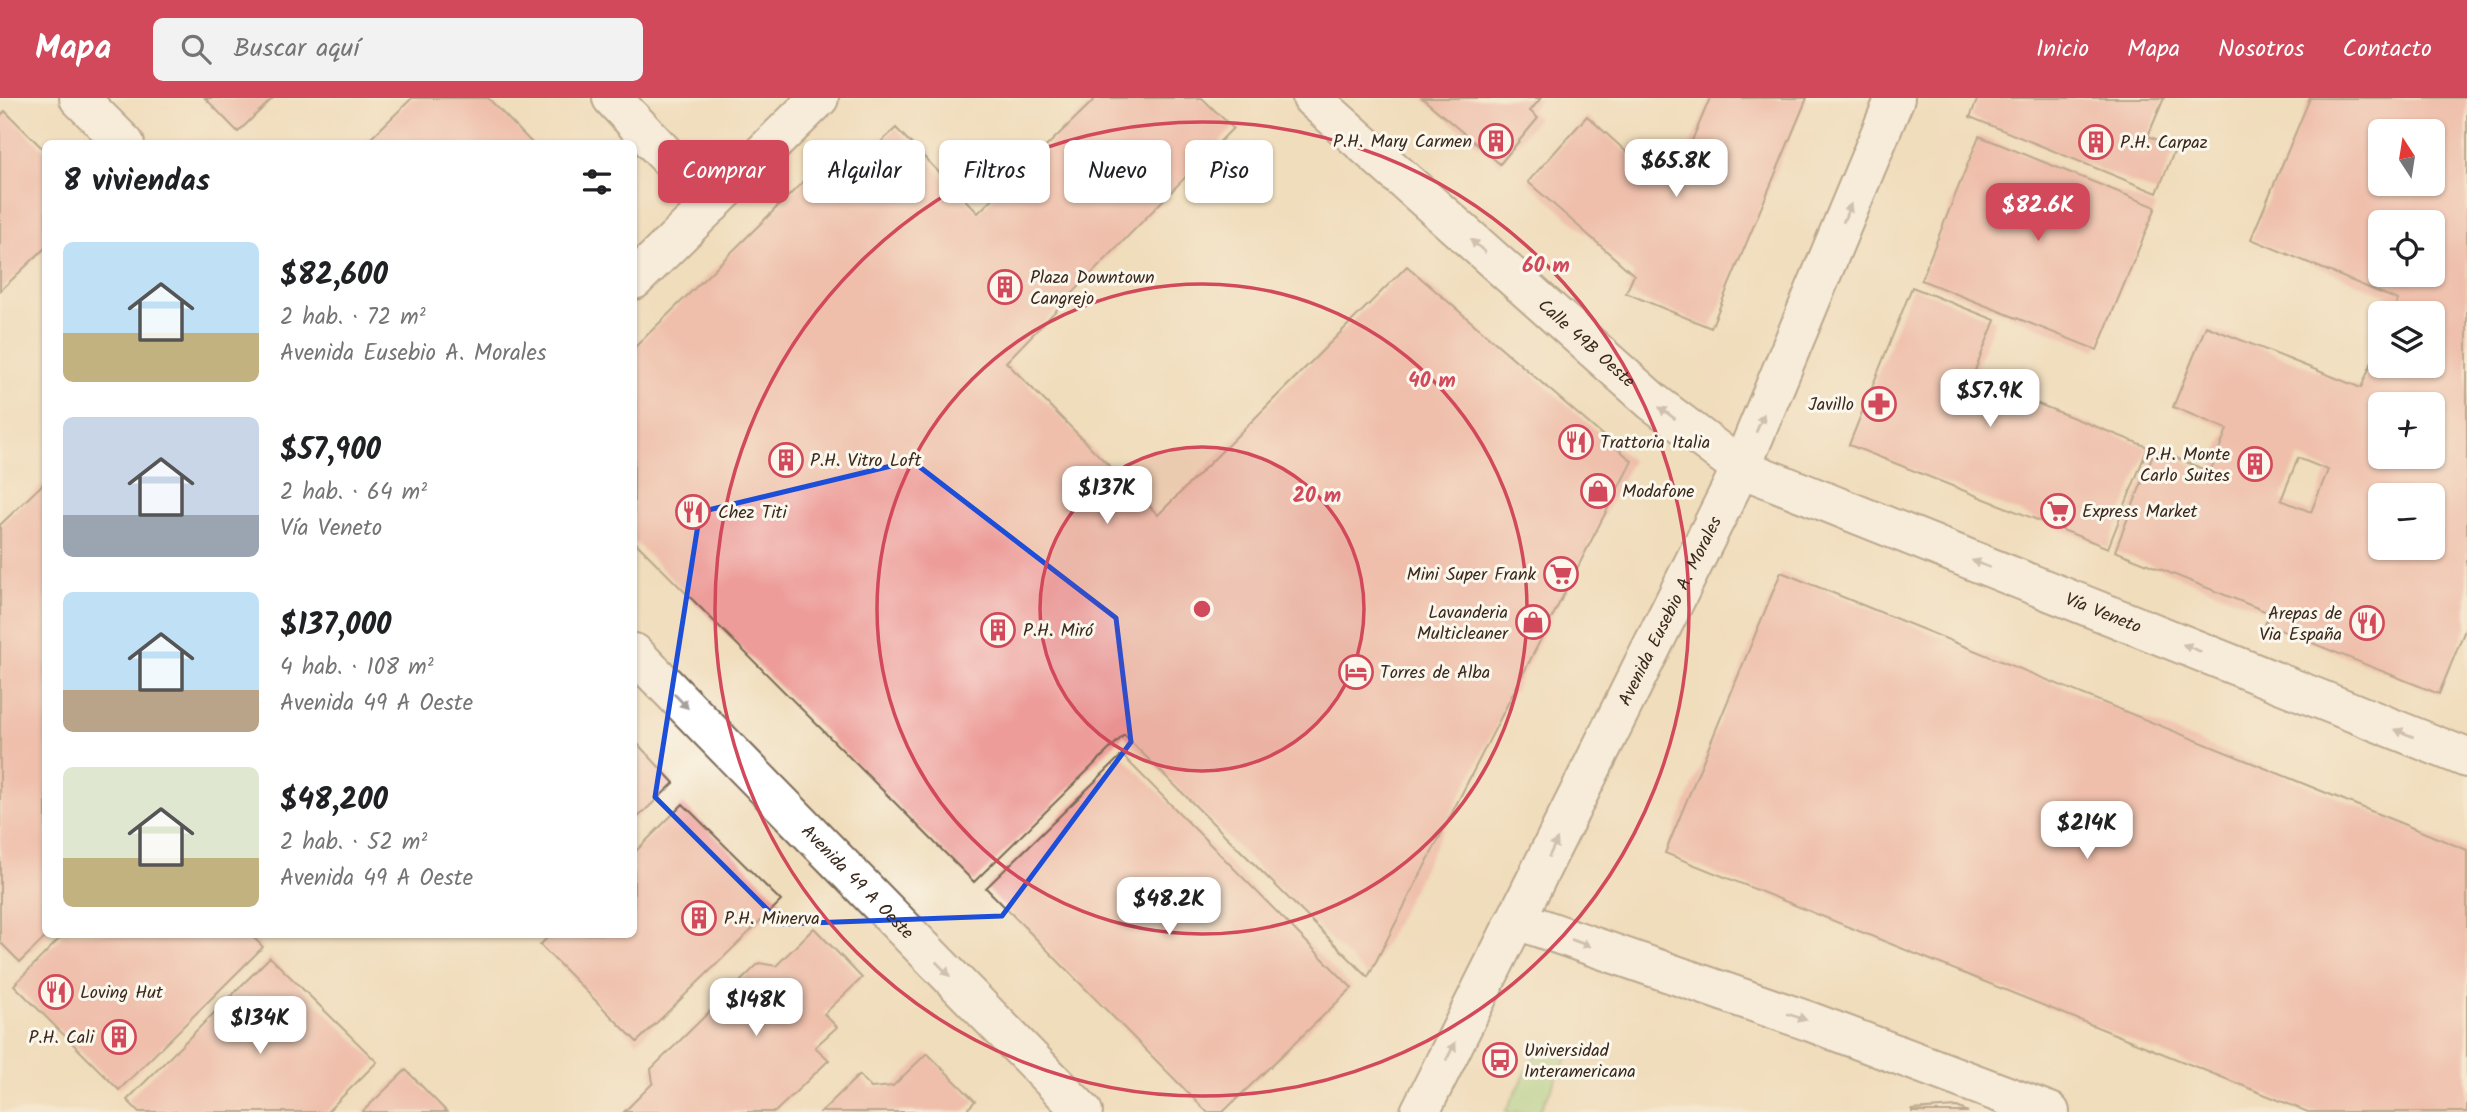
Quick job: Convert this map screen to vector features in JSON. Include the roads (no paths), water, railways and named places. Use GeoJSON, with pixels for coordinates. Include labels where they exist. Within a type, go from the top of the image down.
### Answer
{"type":"FeatureCollection","features":[{"type":"Feature","properties":{"kind":"street"},"geometry":{"type":"LineString","coordinates":[[79,98],[121,140]]}},
{"type":"Feature","properties":{"kind":"street"},"geometry":{"type":"LineString","coordinates":[[612,98],[712,204]]}},
{"type":"Feature","properties":{"kind":"street"},"geometry":{"type":"LineString","coordinates":[[637,277],[819,98]]}},
{"type":"Feature","properties":{"kind":"street","name":"Calle 49B Oeste"},"geometry":{"type":"LineString","coordinates":[[1312,98],[1653,402],[1741,468]]}},
{"type":"Feature","properties":{"kind":"street","name":"Avenida Eusebio A. Morales"},"geometry":{"type":"LineString","coordinates":[[1420,1112],[1741,468],[1895,98]]}},
{"type":"Feature","properties":{"kind":"street","name":"Vía Veneto"},"geometry":{"type":"LineString","coordinates":[[1741,468],[2467,758]]}},
{"type":"Feature","properties":{"kind":"street","name":"Avenida 49 A Oeste"},"geometry":{"type":"LineString","coordinates":[[637,656],[1083,1112]]}},
{"type":"Feature","properties":{"kind":"street"},"geometry":{"type":"LineString","coordinates":[[1517,920],[1811,1022],[2050,1112]]}},
{"type":"Feature","properties":{"kind":"place","name":"P.H. Mary Carmen"},"geometry":{"type":"Point","coordinates":[1496,141]}},
{"type":"Feature","properties":{"kind":"place","name":"P.H. Carpaz"},"geometry":{"type":"Point","coordinates":[2096,142]}},
{"type":"Feature","properties":{"kind":"place","name":"Plaza Downtown Cangrejo"},"geometry":{"type":"Point","coordinates":[1005,287]}},
{"type":"Feature","properties":{"kind":"place","name":"Javillo"},"geometry":{"type":"Point","coordinates":[1879,404]}},
{"type":"Feature","properties":{"kind":"place","name":"Trattoria Italia"},"geometry":{"type":"Point","coordinates":[1576,442]}},
{"type":"Feature","properties":{"kind":"place","name":"P.H. Vitro Loft"},"geometry":{"type":"Point","coordinates":[786,460]}},
{"type":"Feature","properties":{"kind":"place","name":"P.H. Monte Carlo Suites"},"geometry":{"type":"Point","coordinates":[2255,464]}},
{"type":"Feature","properties":{"kind":"place","name":"Modafone"},"geometry":{"type":"Point","coordinates":[1598,491]}},
{"type":"Feature","properties":{"kind":"place","name":"Express Market"},"geometry":{"type":"Point","coordinates":[2058,511]}},
{"type":"Feature","properties":{"kind":"place","name":"Chez Titi"},"geometry":{"type":"Point","coordinates":[693,512]}},
{"type":"Feature","properties":{"kind":"place","name":"Mini Super Frank"},"geometry":{"type":"Point","coordinates":[1561,574]}},
{"type":"Feature","properties":{"kind":"place","name":"Lavanderia Multicleaner"},"geometry":{"type":"Point","coordinates":[1533,622]}},
{"type":"Feature","properties":{"kind":"place","name":"Arepas de Via España"},"geometry":{"type":"Point","coordinates":[2367,623]}},
{"type":"Feature","properties":{"kind":"place","name":"P.H. Miró"},"geometry":{"type":"Point","coordinates":[998,630]}},
{"type":"Feature","properties":{"kind":"place","name":"Torres de Alba"},"geometry":{"type":"Point","coordinates":[1356,672]}},
{"type":"Feature","properties":{"kind":"place","name":"P.H. Minerva"},"geometry":{"type":"Point","coordinates":[699,918]}},
{"type":"Feature","properties":{"kind":"place","name":"Loving Hut"},"geometry":{"type":"Point","coordinates":[56,992]}},
{"type":"Feature","properties":{"kind":"place","name":"P.H. Cali"},"geometry":{"type":"Point","coordinates":[119,1037]}},
{"type":"Feature","properties":{"kind":"place","name":"Universidad Interamericana"},"geometry":{"type":"Point","coordinates":[1500,1060]}}]}
